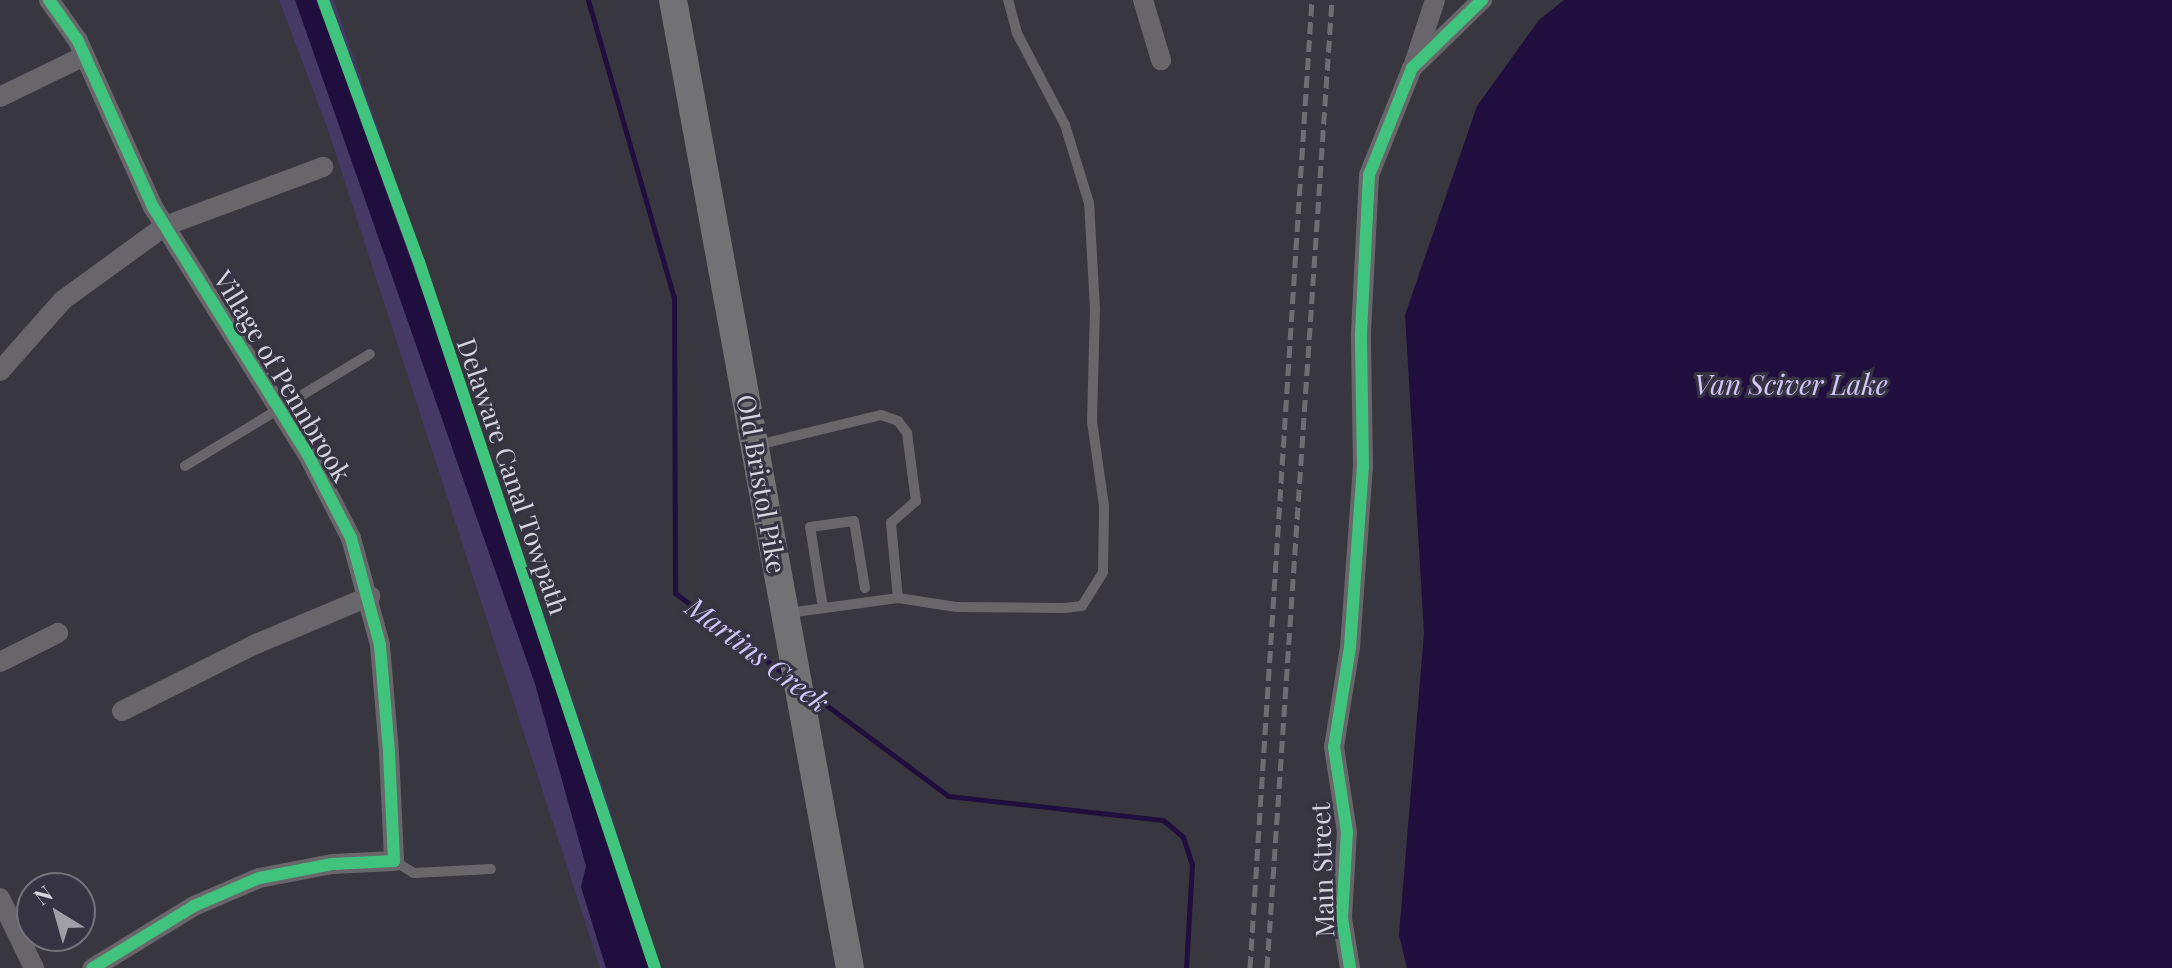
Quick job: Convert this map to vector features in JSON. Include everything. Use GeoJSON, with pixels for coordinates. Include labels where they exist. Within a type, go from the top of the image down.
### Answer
{"type":"FeatureCollection","features":[{"type":"Feature","properties":{"kind":"main road","name":"Old Bristol Pike"},"geometry":{"type":"LineString","coordinates":[[673,0],[850,968]]}},
{"type":"Feature","properties":{"kind":"street","name":"Village of Pennbrook"},"geometry":{"type":"LineString","coordinates":[[49,0],[84,56],[165,226],[333,500],[370,596],[381,661],[394,861]]}},
{"type":"Feature","properties":{"kind":"street","name":"Main Street"},"geometry":{"type":"LineString","coordinates":[[1350,968],[1342,918],[1347,832],[1334,747],[1350,647],[1363,467],[1361,333],[1369,175],[1412,68],[1435,0]]}},
{"type":"Feature","properties":{"kind":"street"},"geometry":{"type":"LineString","coordinates":[[1412,68],[1482,0]]}},
{"type":"Feature","properties":{"kind":"street"},"geometry":{"type":"LineString","coordinates":[[1145,4],[1161,60]]}},
{"type":"Feature","properties":{"kind":"street"},"geometry":{"type":"LineString","coordinates":[[0,97],[84,56]]}},
{"type":"Feature","properties":{"kind":"street"},"geometry":{"type":"LineString","coordinates":[[0,371],[63,300],[165,226],[323,167]]}},
{"type":"Feature","properties":{"kind":"street"},"geometry":{"type":"LineString","coordinates":[[122,711],[256,644],[370,596]]}},
{"type":"Feature","properties":{"kind":"street"},"geometry":{"type":"LineString","coordinates":[[0,662],[58,633]]}},
{"type":"Feature","properties":{"kind":"street"},"geometry":{"type":"LineString","coordinates":[[93,968],[194,906],[259,878],[332,864],[394,861]]}},
{"type":"Feature","properties":{"kind":"street"},"geometry":{"type":"LineString","coordinates":[[0,898],[34,968]]}},
{"type":"Feature","properties":{"kind":"lane"},"geometry":{"type":"LineString","coordinates":[[785,614],[898,598],[956,607],[1082,606],[1103,572],[1104,506],[1092,422],[1095,309],[1089,203],[1065,125],[1017,33],[1008,0]]}},
{"type":"Feature","properties":{"kind":"lane"},"geometry":{"type":"LineString","coordinates":[[185,466],[370,354]]}},
{"type":"Feature","properties":{"kind":"lane"},"geometry":{"type":"LineString","coordinates":[[755,445],[837,422],[881,415],[898,421],[907,433],[916,501],[891,523],[898,598]]}},
{"type":"Feature","properties":{"kind":"lane"},"geometry":{"type":"LineString","coordinates":[[823,608],[810,527],[854,521],[865,588]]}},
{"type":"Feature","properties":{"kind":"lane"},"geometry":{"type":"LineString","coordinates":[[394,861],[414,873],[491,869]]}},
{"type":"Feature","properties":{"kind":"shaded area"},"geometry":{"type":"Polygon","coordinates":[[[279,0],[334,0],[607,800],[658,968],[600,968],[328,130],[279,0]]]}},
{"type":"Feature","properties":{"kind":"water"},"geometry":{"type":"Polygon","coordinates":[[[295,0],[317,0],[447,360],[649,968],[606,968],[581,887],[586,866],[535,684],[295,0]]]}},
{"type":"Feature","properties":{"kind":"water","name":"Van Sciver Lake"},"geometry":{"type":"Polygon","coordinates":[[[1564,0],[2172,0],[2172,968],[1407,968],[1399,935],[1424,633],[1405,315],[1477,106],[1539,20],[1564,0]]]}},
{"type":"Feature","properties":{"kind":"waterway","name":"Martins Creek"},"geometry":{"type":"LineString","coordinates":[[588,0],[674,297],[675,593],[786,675]]}},
{"type":"Feature","properties":{"kind":"waterway","name":"Martins Creek"},"geometry":{"type":"LineString","coordinates":[[810,693],[948,796],[1163,820],[1183,837],[1192,864],[1186,968]]}},
{"type":"Feature","properties":{"kind":"railway"},"geometry":{"type":"LineString","coordinates":[[1250,968],[1312,0]]}},
{"type":"Feature","properties":{"kind":"railway"},"geometry":{"type":"LineString","coordinates":[[1267,968],[1332,0]]}},
{"type":"Feature","properties":{"kind":"cycle path"},"geometry":{"type":"LineString","coordinates":[[49,0],[78,41],[153,207],[308,455],[351,538],[380,645],[394,861],[332,864],[259,878],[194,906],[93,968]]}},
{"type":"Feature","properties":{"kind":"cycle path","name":"Delaware Canal Towpath"},"geometry":{"type":"LineString","coordinates":[[323,0],[419,262],[655,968]]}},
{"type":"Feature","properties":{"kind":"cycle path"},"geometry":{"type":"LineString","coordinates":[[1350,968],[1342,918],[1347,832],[1334,747],[1350,647],[1363,467],[1361,333],[1369,175],[1412,68],[1482,0]]}}]}
